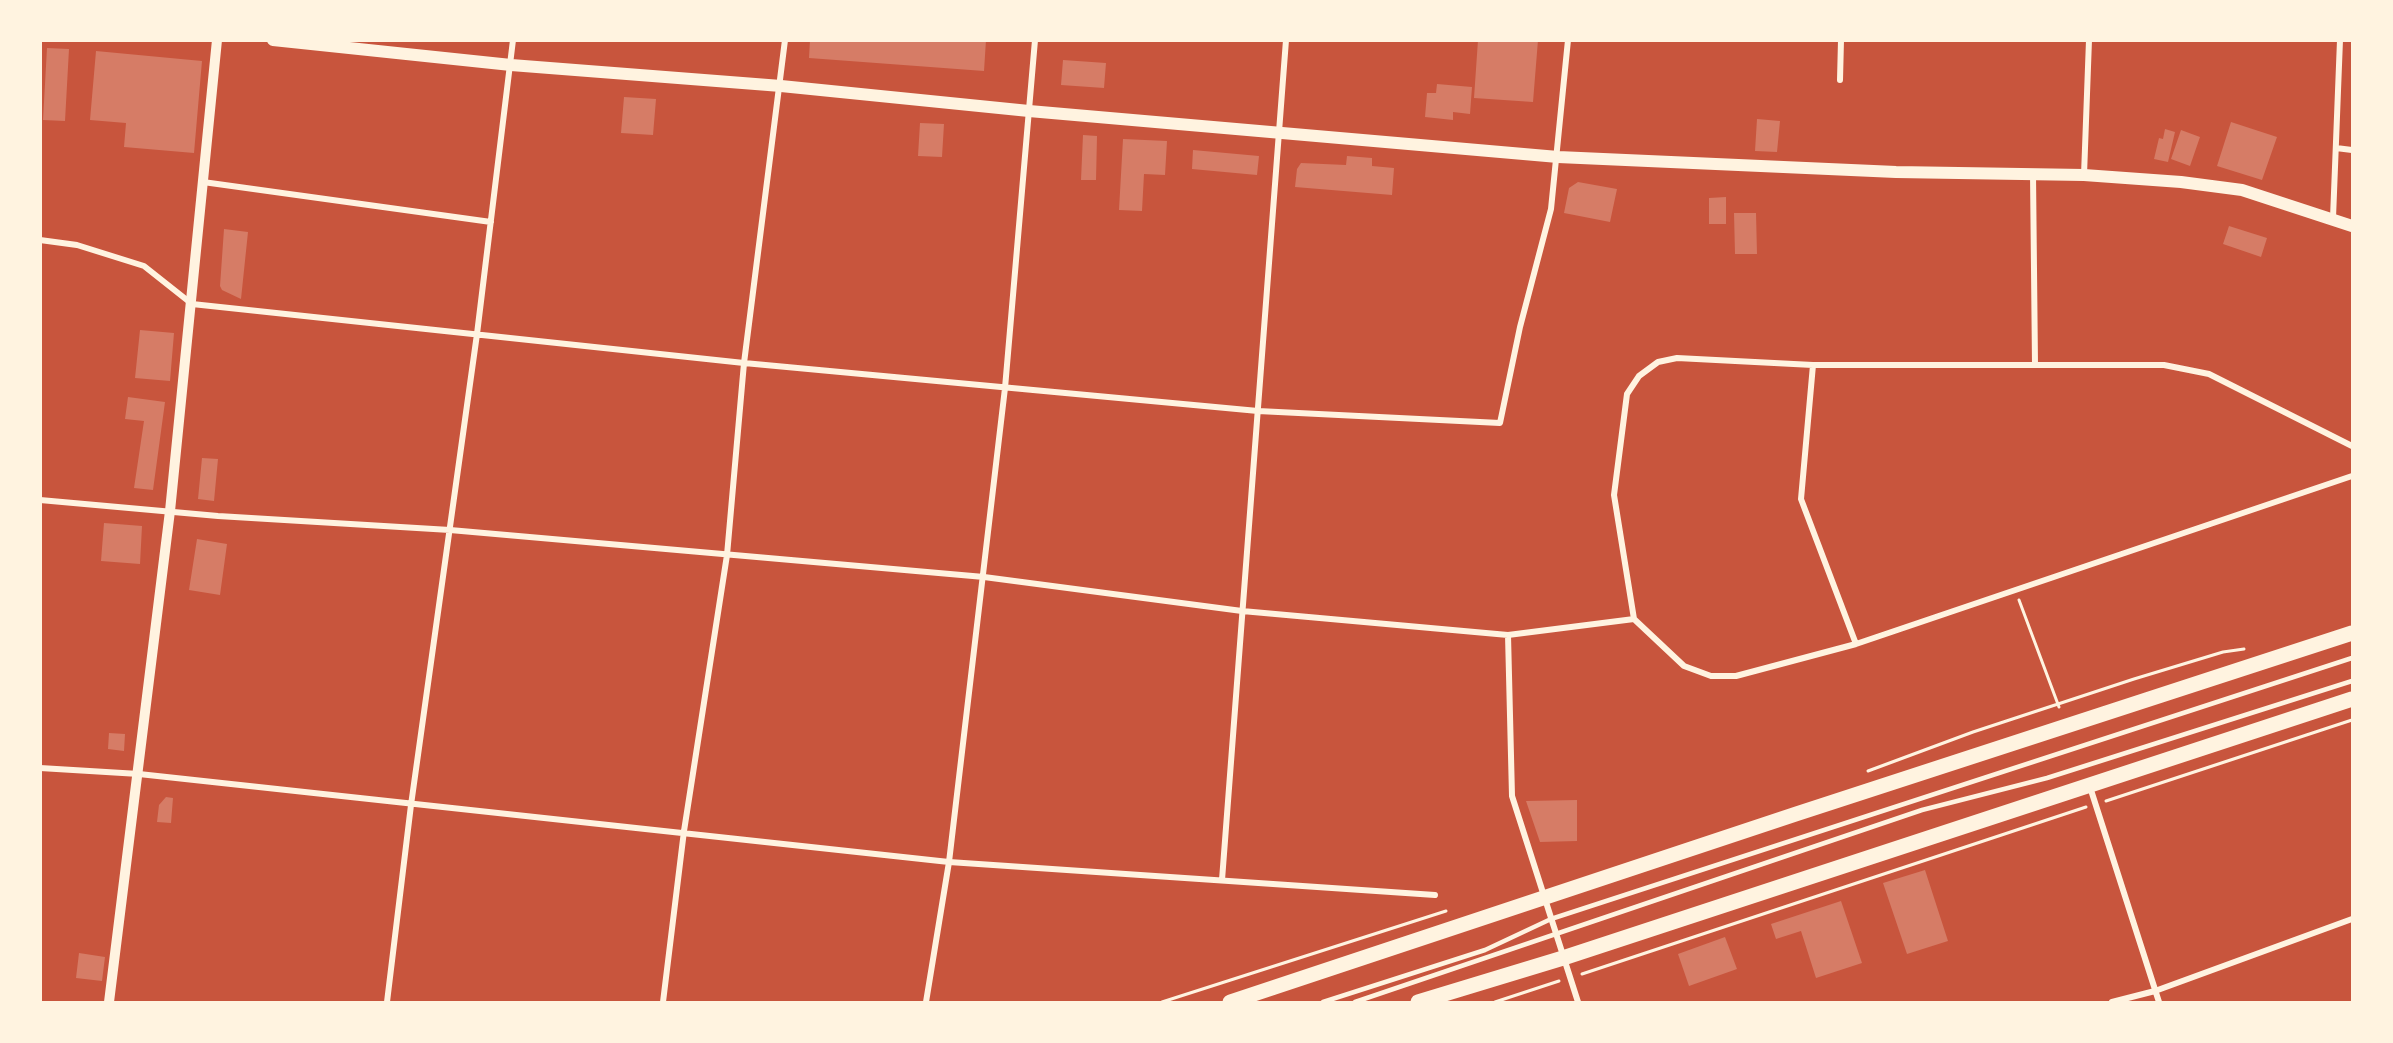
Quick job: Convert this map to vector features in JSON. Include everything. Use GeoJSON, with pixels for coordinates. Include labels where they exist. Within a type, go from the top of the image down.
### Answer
{"type":"FeatureCollection","features":[{"type":"Feature","properties":{"kind":"main road"},"geometry":{"type":"LineString","coordinates":[[273,40],[380,47],[511,65],[781,86],[1029,111],[1558,156],[1896,172],[2084,174],[2242,190],[2352,226]]}},
{"type":"Feature","properties":{"kind":"main road"},"geometry":{"type":"LineString","coordinates":[[1230,1002],[1808,810],[2352,633]]}},
{"type":"Feature","properties":{"kind":"main road"},"geometry":{"type":"LineString","coordinates":[[1418,1002],[1563,958],[2090,787],[2352,699]]}},
{"type":"Feature","properties":{"kind":"street"},"geometry":{"type":"LineString","coordinates":[[109,1002],[170,511],[217,40]]}},
{"type":"Feature","properties":{"kind":"street"},"geometry":{"type":"LineString","coordinates":[[387,1002],[411,805],[477,334],[513,40]]}},
{"type":"Feature","properties":{"kind":"street"},"geometry":{"type":"LineString","coordinates":[[663,1002],[684,831],[727,555],[744,363],[781,86],[785,40]]}},
{"type":"Feature","properties":{"kind":"street"},"geometry":{"type":"LineString","coordinates":[[926,1002],[949,862],[984,577],[1005,388],[1035,40]]}},
{"type":"Feature","properties":{"kind":"street"},"geometry":{"type":"LineString","coordinates":[[1222,880],[1286,40]]}},
{"type":"Feature","properties":{"kind":"street"},"geometry":{"type":"LineString","coordinates":[[40,240],[77,245],[144,266],[192,304],[744,363],[1005,388],[1258,411],[1500,423],[1520,327],[1551,209],[1568,40]]}},
{"type":"Feature","properties":{"kind":"street"},"geometry":{"type":"LineString","coordinates":[[1840,80],[1841,40]]}},
{"type":"Feature","properties":{"kind":"street"},"geometry":{"type":"LineString","coordinates":[[2084,174],[2089,40]]}},
{"type":"Feature","properties":{"kind":"street"},"geometry":{"type":"LineString","coordinates":[[2333,218],[2340,40]]}},
{"type":"Feature","properties":{"kind":"street"},"geometry":{"type":"LineString","coordinates":[[2336,148],[2352,150]]}},
{"type":"Feature","properties":{"kind":"street"},"geometry":{"type":"LineString","coordinates":[[2033,174],[2035,365]]}},
{"type":"Feature","properties":{"kind":"street"},"geometry":{"type":"LineString","coordinates":[[203,182],[491,222]]}},
{"type":"Feature","properties":{"kind":"street"},"geometry":{"type":"LineString","coordinates":[[2352,446],[2209,375],[2164,364],[1813,365],[1677,358],[1658,362],[1639,376],[1627,394],[1614,495],[1634,619],[1684,666],[1711,676],[1736,676],[1856,644],[2352,476]]}},
{"type":"Feature","properties":{"kind":"street"},"geometry":{"type":"LineString","coordinates":[[1813,365],[1800,499],[1856,644]]}},
{"type":"Feature","properties":{"kind":"street"},"geometry":{"type":"LineString","coordinates":[[40,500],[450,530],[984,577],[1242,611],[1508,635],[1634,619]]}},
{"type":"Feature","properties":{"kind":"street"},"geometry":{"type":"LineString","coordinates":[[1508,635],[1512,796],[1578,1002]]}},
{"type":"Feature","properties":{"kind":"street"},"geometry":{"type":"LineString","coordinates":[[40,768],[139,774],[411,805],[684,831],[949,862],[1435,895]]}},
{"type":"Feature","properties":{"kind":"street"},"geometry":{"type":"LineString","coordinates":[[2090,787],[2159,1002]]}},
{"type":"Feature","properties":{"kind":"street"},"geometry":{"type":"LineString","coordinates":[[2112,1002],[2155,991],[2352,920]]}},
{"type":"Feature","properties":{"kind":"lane"},"geometry":{"type":"LineString","coordinates":[[1323,1002],[1485,950],[1551,919],[2352,658]]}},
{"type":"Feature","properties":{"kind":"lane"},"geometry":{"type":"LineString","coordinates":[[1355,1002],[1532,944],[1555,933],[1922,810],[2047,778],[2352,681]]}},
{"type":"Feature","properties":{"kind":"path"},"geometry":{"type":"LineString","coordinates":[[2015,590],[2059,706]]}},
{"type":"Feature","properties":{"kind":"path"},"geometry":{"type":"LineString","coordinates":[[1858,775],[1973,732],[2223,652],[2251,648]]}},
{"type":"Feature","properties":{"kind":"path"},"geometry":{"type":"LineString","coordinates":[[1495,1002],[2352,720]]}},
{"type":"Feature","properties":{"kind":"path"},"geometry":{"type":"LineString","coordinates":[[1162,1002],[1447,910]]}},
{"type":"Feature","properties":{"kind":"building"},"geometry":{"type":"Polygon","coordinates":[[[810,40],[986,40],[984,71],[809,58],[810,40]]]}},
{"type":"Feature","properties":{"kind":"building"},"geometry":{"type":"Polygon","coordinates":[[[1478,40],[1538,40],[1533,102],[1474,98],[1478,40]]]}},
{"type":"Feature","properties":{"kind":"building"},"geometry":{"type":"Polygon","coordinates":[[[47,48],[69,49],[65,121],[43,120],[47,48]]]}},
{"type":"Feature","properties":{"kind":"building"},"geometry":{"type":"Polygon","coordinates":[[[96,51],[202,61],[194,153],[124,147],[126,123],[90,120],[96,51]]]}},
{"type":"Feature","properties":{"kind":"building"},"geometry":{"type":"Polygon","coordinates":[[[1063,60],[1106,63],[1104,88],[1061,85],[1063,60]]]}},
{"type":"Feature","properties":{"kind":"building"},"geometry":{"type":"Polygon","coordinates":[[[1437,84],[1472,87],[1470,114],[1453,112],[1453,120],[1425,117],[1427,93],[1436,93],[1437,84]]]}},
{"type":"Feature","properties":{"kind":"building"},"geometry":{"type":"Polygon","coordinates":[[[624,97],[656,99],[653,135],[621,133],[624,97]]]}},
{"type":"Feature","properties":{"kind":"building"},"geometry":{"type":"Polygon","coordinates":[[[1757,119],[1780,121],[1777,152],[1755,151],[1757,119]]]}},
{"type":"Feature","properties":{"kind":"building"},"geometry":{"type":"Polygon","coordinates":[[[2231,122],[2277,137],[2262,180],[2217,166],[2231,122]]]}},
{"type":"Feature","properties":{"kind":"building"},"geometry":{"type":"Polygon","coordinates":[[[920,123],[944,124],[942,157],[918,156],[920,123]]]}},
{"type":"Feature","properties":{"kind":"building"},"geometry":{"type":"Polygon","coordinates":[[[2165,129],[2175,132],[2168,162],[2154,159],[2159,138],[2163,139],[2165,129]]]}},
{"type":"Feature","properties":{"kind":"building"},"geometry":{"type":"Polygon","coordinates":[[[2181,130],[2200,137],[2190,166],[2171,159],[2181,130]]]}},
{"type":"Feature","properties":{"kind":"building"},"geometry":{"type":"Polygon","coordinates":[[[1083,135],[1097,136],[1096,180],[1081,180],[1083,135]]]}},
{"type":"Feature","properties":{"kind":"building"},"geometry":{"type":"Polygon","coordinates":[[[1123,139],[1167,141],[1165,175],[1144,174],[1142,211],[1119,210],[1123,139]]]}},
{"type":"Feature","properties":{"kind":"building"},"geometry":{"type":"Polygon","coordinates":[[[1193,150],[1259,156],[1257,175],[1192,169],[1193,150]]]}},
{"type":"Feature","properties":{"kind":"building"},"geometry":{"type":"Polygon","coordinates":[[[1347,156],[1372,158],[1372,166],[1394,168],[1392,195],[1295,187],[1297,169],[1301,163],[1346,165],[1347,156]]]}},
{"type":"Feature","properties":{"kind":"building"},"geometry":{"type":"Polygon","coordinates":[[[1578,182],[1617,189],[1610,222],[1564,213],[1569,188],[1578,182]]]}},
{"type":"Feature","properties":{"kind":"building"},"geometry":{"type":"Polygon","coordinates":[[[1726,197],[1726,224],[1709,224],[1709,198],[1726,197]]]}},
{"type":"Feature","properties":{"kind":"building"},"geometry":{"type":"Polygon","coordinates":[[[1734,213],[1756,213],[1757,254],[1735,254],[1734,213]]]}},
{"type":"Feature","properties":{"kind":"building"},"geometry":{"type":"Polygon","coordinates":[[[2229,226],[2267,238],[2261,257],[2223,244],[2229,226]]]}},
{"type":"Feature","properties":{"kind":"building"},"geometry":{"type":"Polygon","coordinates":[[[224,229],[248,232],[241,299],[222,290],[220,286],[224,229]]]}},
{"type":"Feature","properties":{"kind":"building"},"geometry":{"type":"Polygon","coordinates":[[[140,330],[174,333],[170,381],[135,378],[140,330]]]}},
{"type":"Feature","properties":{"kind":"building"},"geometry":{"type":"Polygon","coordinates":[[[128,397],[165,402],[153,490],[134,488],[144,421],[125,419],[128,397]]]}},
{"type":"Feature","properties":{"kind":"building"},"geometry":{"type":"Polygon","coordinates":[[[202,458],[218,459],[214,501],[198,499],[202,458]]]}},
{"type":"Feature","properties":{"kind":"building"},"geometry":{"type":"Polygon","coordinates":[[[104,523],[142,526],[140,564],[101,561],[104,523]]]}},
{"type":"Feature","properties":{"kind":"building"},"geometry":{"type":"Polygon","coordinates":[[[197,539],[227,544],[220,595],[189,590],[197,539]]]}},
{"type":"Feature","properties":{"kind":"building"},"geometry":{"type":"Polygon","coordinates":[[[109,733],[125,734],[124,751],[108,749],[109,733]]]}},
{"type":"Feature","properties":{"kind":"building"},"geometry":{"type":"Polygon","coordinates":[[[166,797],[173,798],[171,823],[157,822],[159,805],[166,797]]]}},
{"type":"Feature","properties":{"kind":"building"},"geometry":{"type":"Polygon","coordinates":[[[1577,800],[1577,841],[1540,842],[1526,801],[1577,800]]]}},
{"type":"Feature","properties":{"kind":"building"},"geometry":{"type":"Polygon","coordinates":[[[1925,870],[1948,941],[1907,954],[1883,883],[1925,870]]]}},
{"type":"Feature","properties":{"kind":"building"},"geometry":{"type":"Polygon","coordinates":[[[1841,901],[1862,963],[1816,978],[1801,931],[1776,939],[1771,924],[1841,901]]]}},
{"type":"Feature","properties":{"kind":"building"},"geometry":{"type":"Polygon","coordinates":[[[1725,937],[1737,969],[1689,986],[1678,954],[1725,937]]]}},
{"type":"Feature","properties":{"kind":"building"},"geometry":{"type":"Polygon","coordinates":[[[79,953],[105,957],[102,981],[76,978],[79,953]]]}}]}
